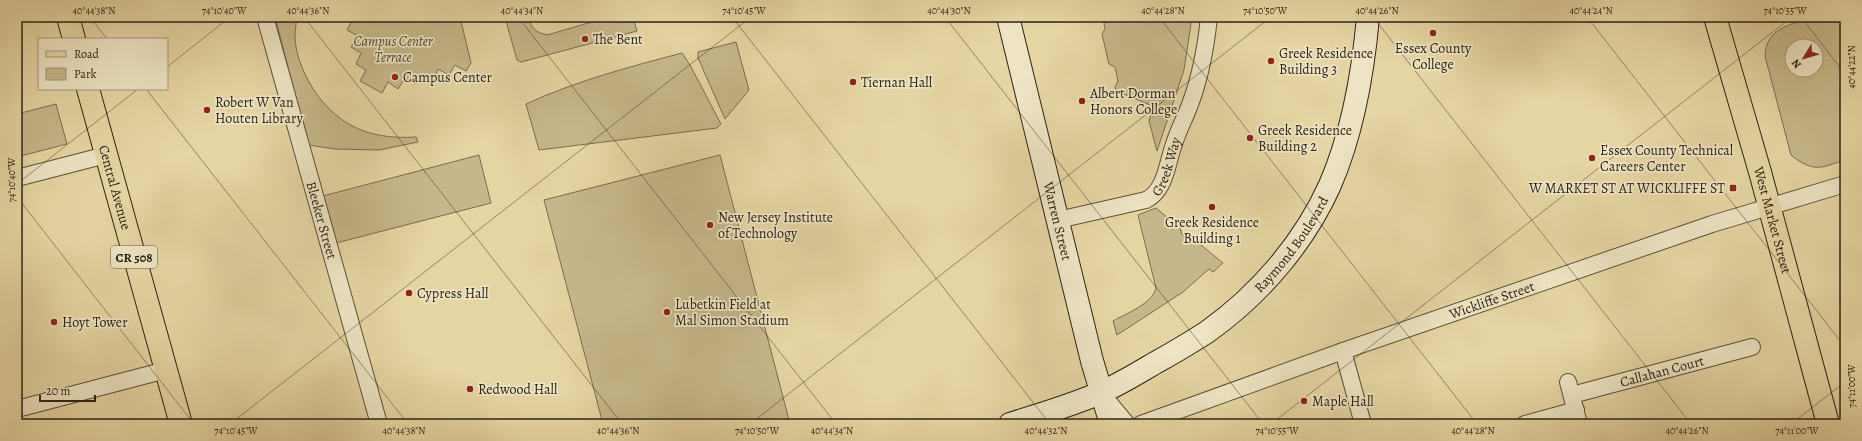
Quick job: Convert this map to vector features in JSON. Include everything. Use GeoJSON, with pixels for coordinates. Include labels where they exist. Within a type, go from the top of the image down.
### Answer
{"type":"FeatureCollection","features":[{"type":"Feature","properties":{"kind":"main road"},"geometry":{"type":"LineString","coordinates":[[68,17],[74,38]]}},
{"type":"Feature","properties":{"kind":"main road","name":"Warren Street"},"geometry":{"type":"LineString","coordinates":[[1008,17],[1101,392],[1111,424]]}},
{"type":"Feature","properties":{"kind":"main road","name":"Raymond Boulevard"},"geometry":{"type":"LineString","coordinates":[[1010,424],[1101,392],[1140,372],[1208,331],[1261,284],[1293,246],[1319,205],[1337,166],[1358,92],[1368,17]]}},
{"type":"Feature","properties":{"kind":"main road","name":"West Market Street"},"geometry":{"type":"LineString","coordinates":[[1715,17],[1770,207],[1828,424]]}},
{"type":"Feature","properties":{"kind":"main road","name":"Central Avenue"},"geometry":{"type":"LineString","coordinates":[[88,90],[181,424]]}},
{"type":"Feature","properties":{"kind":"street","name":"Bleeker Street"},"geometry":{"type":"LineString","coordinates":[[265,17],[379,424]]}},
{"type":"Feature","properties":{"kind":"street","name":"Greek Way"},"geometry":{"type":"LineString","coordinates":[[1058,220],[1146,200],[1154,196],[1160,188],[1174,143],[1190,106],[1198,81],[1208,17]]}},
{"type":"Feature","properties":{"kind":"street"},"geometry":{"type":"LineString","coordinates":[[17,178],[106,155]]}},
{"type":"Feature","properties":{"kind":"street","name":"Wickliffe Street"},"geometry":{"type":"LineString","coordinates":[[1142,424],[1343,351],[1712,224],[1845,184]]}},
{"type":"Feature","properties":{"kind":"street","name":"Callahan Court"},"geometry":{"type":"LineString","coordinates":[[1525,424],[1574,403],[1752,347]]}},
{"type":"Feature","properties":{"kind":"street"},"geometry":{"type":"LineString","coordinates":[[1343,351],[1362,424]]}},
{"type":"Feature","properties":{"kind":"street"},"geometry":{"type":"LineString","coordinates":[[17,409],[166,370]]}},
{"type":"Feature","properties":{"kind":"street"},"geometry":{"type":"LineString","coordinates":[[1101,392],[1127,424]]}},
{"type":"Feature","properties":{"kind":"green space"},"geometry":{"type":"Polygon","coordinates":[[[275,17],[297,17],[295,38],[304,72],[319,97],[341,119],[354,127],[368,132],[383,136],[416,137],[418,142],[379,150],[335,149],[308,145],[275,17]]]}},
{"type":"Feature","properties":{"kind":"green space","name":"Campus Center Terrace"},"geometry":{"type":"Polygon","coordinates":[[[349,17],[460,17],[471,63],[466,71],[455,65],[449,75],[438,69],[433,81],[421,74],[415,84],[405,78],[398,89],[388,82],[382,93],[360,81],[366,70],[356,64],[361,53],[351,47],[358,36],[347,30],[353,19],[349,17]]]}},
{"type":"Feature","properties":{"kind":"green space"},"geometry":{"type":"Polygon","coordinates":[[[505,17],[528,17],[534,29],[547,35],[609,17],[633,17],[637,31],[521,62],[517,60],[505,17]]]}},
{"type":"Feature","properties":{"kind":"green space"},"geometry":{"type":"Polygon","coordinates":[[[1103,17],[1192,17],[1184,70],[1157,151],[1149,121],[1153,106],[1116,91],[1115,87],[1118,81],[1115,67],[1109,64],[1102,34],[1105,29],[1103,17]]]}},
{"type":"Feature","properties":{"kind":"green space"},"geometry":{"type":"Polygon","coordinates":[[[1812,17],[1845,17],[1845,160],[1823,167],[1812,167],[1799,161],[1791,155],[1765,56],[1766,47],[1770,39],[1775,33],[1788,25],[1812,17]]]}},
{"type":"Feature","properties":{"kind":"green space"},"geometry":{"type":"Polygon","coordinates":[[[736,42],[749,90],[725,119],[698,58],[698,52],[736,42]]]}},
{"type":"Feature","properties":{"kind":"green space"},"geometry":{"type":"Polygon","coordinates":[[[682,53],[690,65],[721,124],[717,128],[539,150],[526,104],[583,81],[682,53]]]}},
{"type":"Feature","properties":{"kind":"green space"},"geometry":{"type":"Polygon","coordinates":[[[56,104],[67,144],[17,157],[17,114],[56,104]]]}},
{"type":"Feature","properties":{"kind":"green space"},"geometry":{"type":"Polygon","coordinates":[[[479,155],[491,203],[336,243],[323,196],[479,155]]]}},
{"type":"Feature","properties":{"kind":"green space","name":"Lubetkin Field at Mal Simon Stadium"},"geometry":{"type":"Polygon","coordinates":[[[720,155],[790,424],[603,424],[544,200],[720,155]]]}},
{"type":"Feature","properties":{"kind":"green space"},"geometry":{"type":"Polygon","coordinates":[[[1156,208],[1180,228],[1182,234],[1188,240],[1201,245],[1223,263],[1213,272],[1209,269],[1183,292],[1117,335],[1113,321],[1150,299],[1156,288],[1138,215],[1156,208]]]}},
{"type":"Feature","properties":{"kind":"place","name":"Essex County College"},"geometry":{"type":"Point","coordinates":[1433,33]}},
{"type":"Feature","properties":{"kind":"place","name":"The Bent"},"geometry":{"type":"Point","coordinates":[585,39]}},
{"type":"Feature","properties":{"kind":"place","name":"Greek Residence Building 3"},"geometry":{"type":"Point","coordinates":[1271,61]}},
{"type":"Feature","properties":{"kind":"place","name":"Campus Center"},"geometry":{"type":"Point","coordinates":[395,77]}},
{"type":"Feature","properties":{"kind":"place","name":"Tiernan Hall"},"geometry":{"type":"Point","coordinates":[853,82]}},
{"type":"Feature","properties":{"kind":"place","name":"Albert Dorman Honors College"},"geometry":{"type":"Point","coordinates":[1082,101]}},
{"type":"Feature","properties":{"kind":"place","name":"Robert W Van Houten Library"},"geometry":{"type":"Point","coordinates":[207,110]}},
{"type":"Feature","properties":{"kind":"place","name":"Greek Residence Building 2"},"geometry":{"type":"Point","coordinates":[1250,138]}},
{"type":"Feature","properties":{"kind":"place","name":"Essex County Technical Careers Center"},"geometry":{"type":"Point","coordinates":[1592,158]}},
{"type":"Feature","properties":{"kind":"place","name":"W MARKET ST AT WICKLIFFE ST"},"geometry":{"type":"Point","coordinates":[1733,188]}},
{"type":"Feature","properties":{"kind":"place","name":"Greek Residence Building 1"},"geometry":{"type":"Point","coordinates":[1212,207]}},
{"type":"Feature","properties":{"kind":"place","name":"New Jersey Institute of Technology"},"geometry":{"type":"Point","coordinates":[710,225]}},
{"type":"Feature","properties":{"kind":"place","name":"Cypress Hall"},"geometry":{"type":"Point","coordinates":[409,293]}},
{"type":"Feature","properties":{"kind":"place","name":"Lubetkin Field at Mal Simon Stadium"},"geometry":{"type":"Point","coordinates":[667,312]}},
{"type":"Feature","properties":{"kind":"place","name":"Hoyt Tower"},"geometry":{"type":"Point","coordinates":[54,322]}},
{"type":"Feature","properties":{"kind":"place","name":"Redwood Hall"},"geometry":{"type":"Point","coordinates":[470,389]}},
{"type":"Feature","properties":{"kind":"place","name":"Maple Hall"},"geometry":{"type":"Point","coordinates":[1304,401]}}]}
